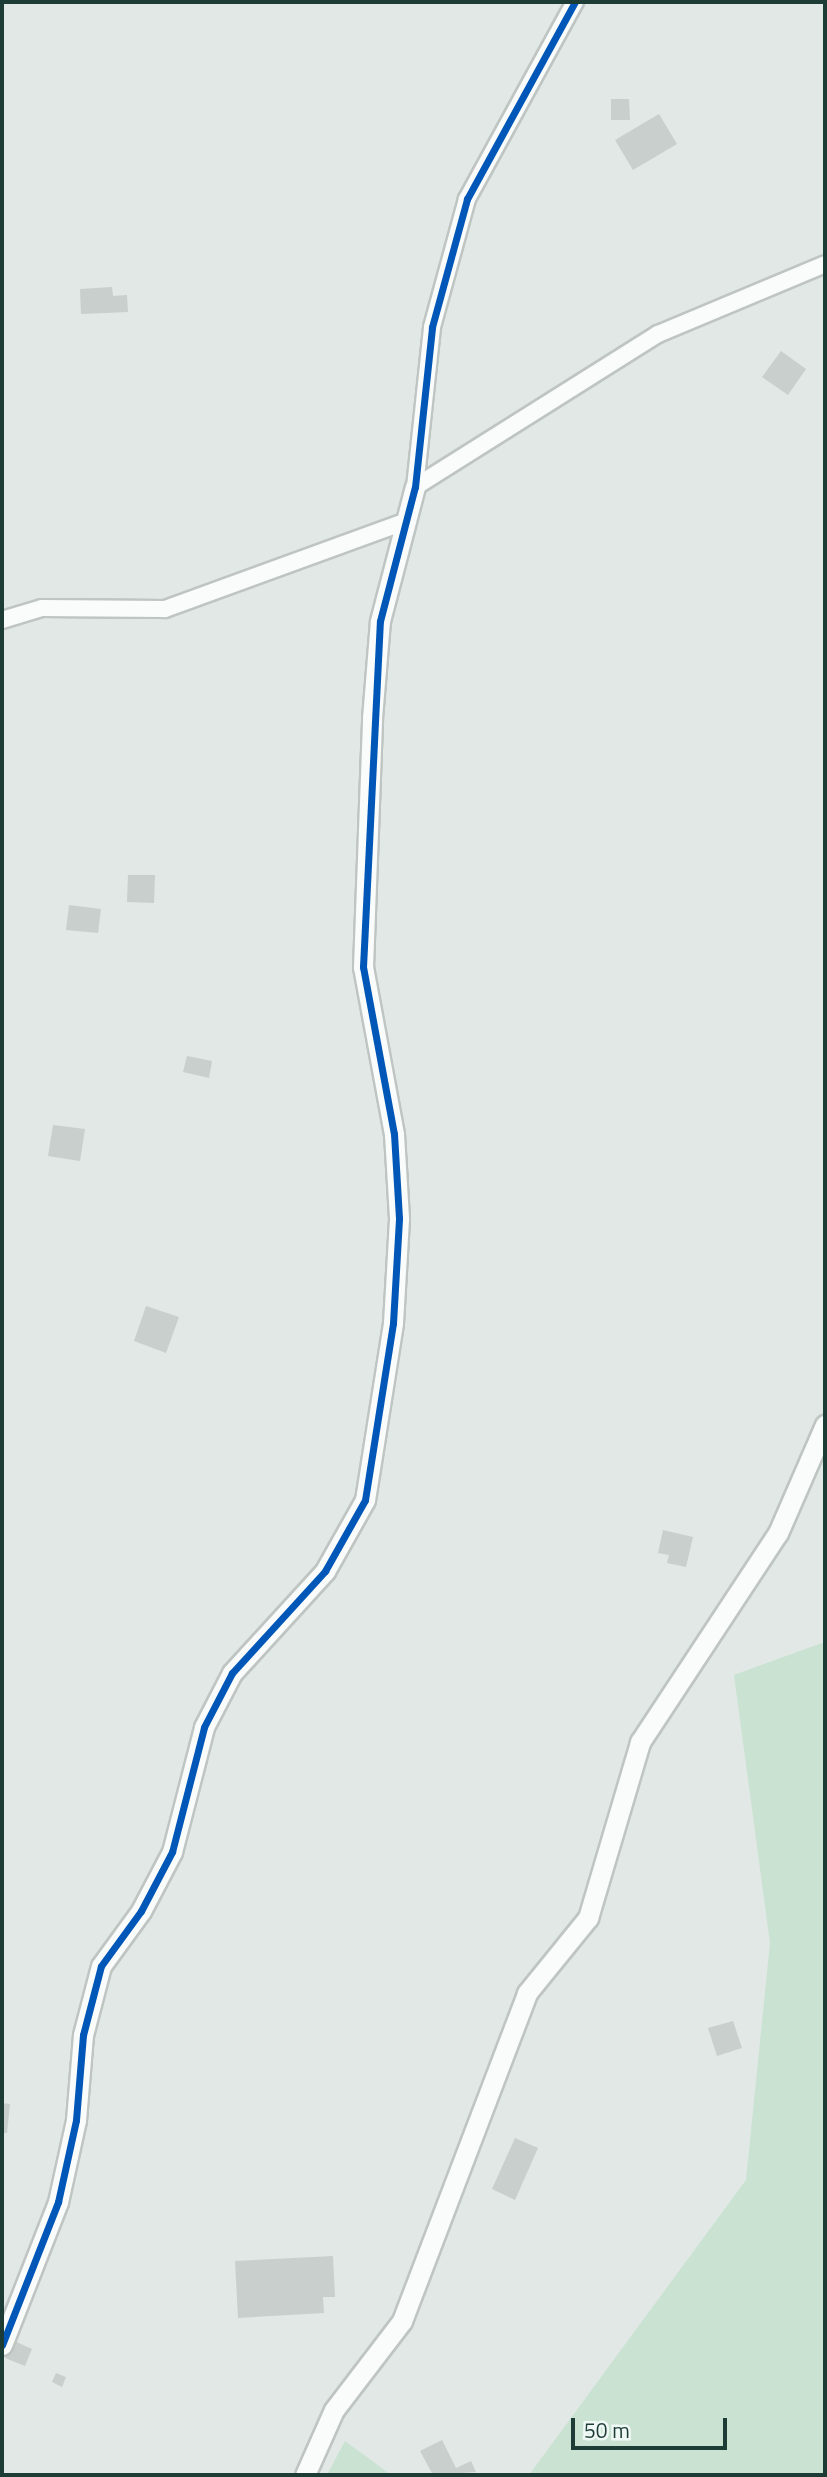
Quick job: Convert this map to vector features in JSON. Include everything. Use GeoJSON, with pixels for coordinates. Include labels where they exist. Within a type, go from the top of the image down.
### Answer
{"type":"FeatureCollection","features":[{"type":"Feature","properties":{"kind":"street"},"geometry":{"type":"LineString","coordinates":[[2,2345],[58,2202],[76,2120],[83,2035],[101,1966],[141,1911],[172,1852],[204,1727],[232,1673],[325,1570],[365,1500],[393,1323],[399,1218],[394,1134],[363,967],[372,718],[380,621],[415,487],[432,327],[467,199],[575,2]]}},
{"type":"Feature","properties":{"kind":"street"},"geometry":{"type":"LineString","coordinates":[[415,487],[658,334],[825,264]]}},
{"type":"Feature","properties":{"kind":"street"},"geometry":{"type":"LineString","coordinates":[[2,620],[42,608],[165,609],[407,520]]}},
{"type":"Feature","properties":{"kind":"street"},"geometry":{"type":"LineString","coordinates":[[305,2475],[334,2410],[402,2321],[527,1993],[588,1918],[640,1742],[779,1533],[825,1425]]}},
{"type":"Feature","properties":{"kind":"green space"},"geometry":{"type":"Polygon","coordinates":[[[825,1642],[825,2475],[529,2475],[746,2180],[770,1943],[734,1675],[825,1642]]]}},
{"type":"Feature","properties":{"kind":"green space"},"geometry":{"type":"Polygon","coordinates":[[[345,2441],[391,2475],[327,2475],[345,2441]]]}},
{"type":"Feature","properties":{"kind":"building"},"geometry":{"type":"Polygon","coordinates":[[[611,99],[629,99],[630,120],[611,120],[611,99]]]}},
{"type":"Feature","properties":{"kind":"building"},"geometry":{"type":"Polygon","coordinates":[[[659,114],[677,144],[633,170],[615,140],[659,114]]]}},
{"type":"Feature","properties":{"kind":"building"},"geometry":{"type":"Polygon","coordinates":[[[112,287],[113,296],[127,295],[128,312],[81,314],[80,289],[112,287]]]}},
{"type":"Feature","properties":{"kind":"building"},"geometry":{"type":"Polygon","coordinates":[[[781,351],[806,369],[788,395],[762,377],[781,351]]]}},
{"type":"Feature","properties":{"kind":"building"},"geometry":{"type":"Polygon","coordinates":[[[128,875],[155,875],[154,903],[127,902],[128,875]]]}},
{"type":"Feature","properties":{"kind":"building"},"geometry":{"type":"Polygon","coordinates":[[[69,905],[101,909],[98,933],[66,930],[69,905]]]}},
{"type":"Feature","properties":{"kind":"building"},"geometry":{"type":"Polygon","coordinates":[[[187,1056],[212,1061],[209,1078],[183,1072],[187,1056]]]}},
{"type":"Feature","properties":{"kind":"building"},"geometry":{"type":"Polygon","coordinates":[[[53,1125],[85,1129],[80,1161],[48,1156],[53,1125]]]}},
{"type":"Feature","properties":{"kind":"building"},"geometry":{"type":"Polygon","coordinates":[[[146,1306],[179,1317],[166,1353],[134,1341],[146,1306]]]}},
{"type":"Feature","properties":{"kind":"building"},"geometry":{"type":"Polygon","coordinates":[[[663,1530],[693,1537],[686,1567],[667,1563],[669,1555],[658,1553],[663,1530]]]}},
{"type":"Feature","properties":{"kind":"building"},"geometry":{"type":"Polygon","coordinates":[[[733,2021],[742,2048],[717,2056],[708,2028],[733,2021]]]}},
{"type":"Feature","properties":{"kind":"building"},"geometry":{"type":"Polygon","coordinates":[[[2,2103],[10,2104],[7,2133],[2,2133],[2,2103]]]}},
{"type":"Feature","properties":{"kind":"building"},"geometry":{"type":"Polygon","coordinates":[[[515,2138],[538,2148],[515,2200],[492,2189],[515,2138]]]}},
{"type":"Feature","properties":{"kind":"building"},"geometry":{"type":"Polygon","coordinates":[[[333,2256],[335,2297],[323,2297],[324,2313],[238,2318],[235,2261],[333,2256]]]}},
{"type":"Feature","properties":{"kind":"building"},"geometry":{"type":"Polygon","coordinates":[[[12,2340],[32,2349],[25,2366],[5,2358],[12,2340]]]}},
{"type":"Feature","properties":{"kind":"building"},"geometry":{"type":"Polygon","coordinates":[[[56,2373],[66,2377],[62,2387],[52,2382],[56,2373]]]}},
{"type":"Feature","properties":{"kind":"building"},"geometry":{"type":"Polygon","coordinates":[[[442,2440],[456,2468],[471,2461],[476,2472],[433,2475],[420,2451],[442,2440]]]}},
{"type":"Feature","properties":{"kind":"cycle path"},"geometry":{"type":"LineString","coordinates":[[2,2345],[58,2202],[76,2120],[83,2035],[101,1966],[141,1911],[172,1852],[204,1727],[232,1673],[325,1571],[365,1500],[393,1323],[399,1218],[394,1134],[363,967],[380,621],[415,487],[432,327],[467,199],[575,2]]}}]}
